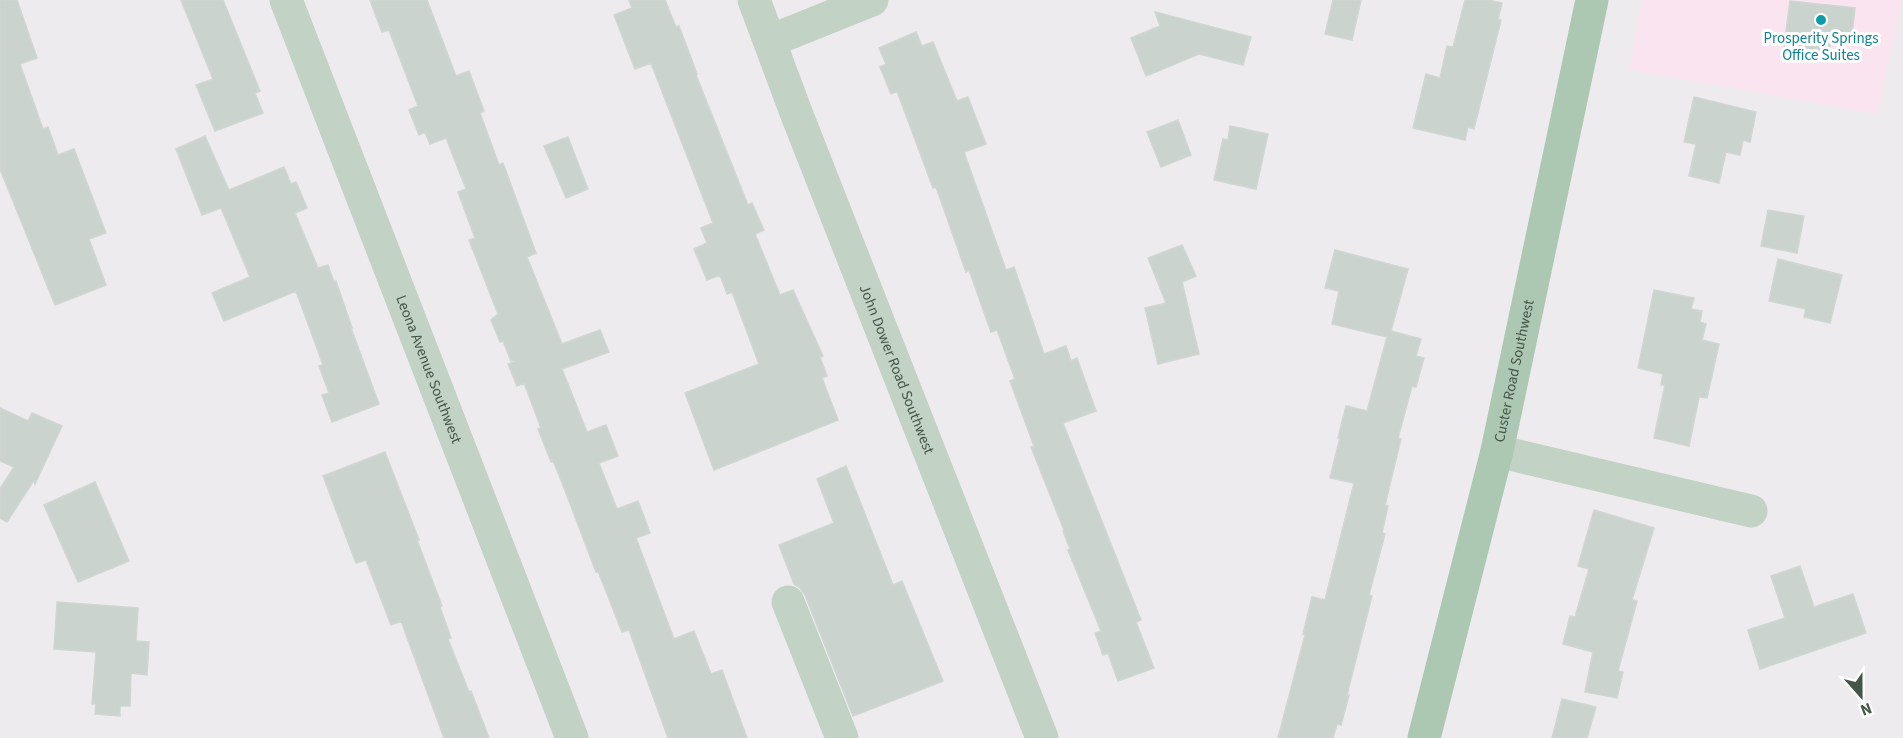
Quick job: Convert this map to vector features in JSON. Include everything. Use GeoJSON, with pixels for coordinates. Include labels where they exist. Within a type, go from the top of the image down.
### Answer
{"type":"FeatureCollection","features":[{"type":"Feature","properties":{"kind":"main road","name":"Custer Road Southwest"},"geometry":{"type":"LineString","coordinates":[[1424,738],[1497,451],[1592,0]]}},
{"type":"Feature","properties":{"kind":"street","name":"Leona Avenue Southwest"},"geometry":{"type":"LineString","coordinates":[[286,0],[572,738]]}},
{"type":"Feature","properties":{"kind":"street","name":"John Dower Road Southwest"},"geometry":{"type":"LineString","coordinates":[[754,0],[1042,738]]}},
{"type":"Feature","properties":{"kind":"street"},"geometry":{"type":"LineString","coordinates":[[770,41],[872,0]]}},
{"type":"Feature","properties":{"kind":"street"},"geometry":{"type":"LineString","coordinates":[[1497,451],[1751,511]]}},
{"type":"Feature","properties":{"kind":"street"},"geometry":{"type":"LineString","coordinates":[[788,602],[842,738]]}},
{"type":"Feature","properties":{"kind":"shaded area"},"geometry":{"type":"Polygon","coordinates":[[[1642,0],[1902,0],[1877,114],[1629,70],[1642,0]]]}},
{"type":"Feature","properties":{"kind":"building"},"geometry":{"type":"Polygon","coordinates":[[[0,0],[17,0],[37,58],[20,64],[43,129],[48,127],[58,155],[74,149],[106,233],[89,239],[106,285],[55,305],[0,169],[0,0]]]}},
{"type":"Feature","properties":{"kind":"building"},"geometry":{"type":"Polygon","coordinates":[[[181,0],[223,0],[260,91],[255,93],[263,113],[215,131],[196,85],[213,79],[181,0]]]}},
{"type":"Feature","properties":{"kind":"building"},"geometry":{"type":"Polygon","coordinates":[[[370,0],[427,0],[456,76],[469,71],[484,111],[480,113],[499,165],[503,163],[536,253],[527,257],[562,344],[600,330],[609,352],[562,369],[587,432],[606,425],[618,456],[599,463],[617,509],[638,501],[650,533],[636,538],[674,639],[694,631],[711,674],[722,670],[747,738],[668,738],[629,630],[622,632],[561,480],[553,461],[551,462],[524,383],[517,386],[508,364],[515,360],[511,361],[491,320],[498,314],[469,240],[475,238],[458,192],[466,189],[446,138],[430,144],[425,132],[419,135],[409,110],[418,106],[389,30],[382,32],[370,0]]]}},
{"type":"Feature","properties":{"kind":"building"},"geometry":{"type":"Polygon","coordinates":[[[629,0],[665,0],[676,27],[679,26],[748,205],[752,203],[764,230],[755,234],[780,295],[793,290],[823,356],[820,357],[827,376],[822,378],[838,420],[714,470],[685,393],[759,364],[732,292],[727,294],[720,275],[707,280],[694,249],[707,243],[701,228],[713,223],[651,63],[635,69],[614,15],[632,8],[629,0]]]}},
{"type":"Feature","properties":{"kind":"building"},"geometry":{"type":"Polygon","coordinates":[[[1333,0],[1361,0],[1352,40],[1325,34],[1333,0]]]}},
{"type":"Feature","properties":{"kind":"building"},"geometry":{"type":"Polygon","coordinates":[[[1465,0],[1488,0],[1502,3],[1498,19],[1501,20],[1474,129],[1468,127],[1465,140],[1413,128],[1426,74],[1440,78],[1447,46],[1453,47],[1465,0]]]}},
{"type":"Feature","properties":{"kind":"building","name":"Prosperity Springs Office Suites"},"geometry":{"type":"Polygon","coordinates":[[[1790,1],[1855,8],[1851,42],[1831,39],[1828,61],[1797,57],[1798,48],[1784,47],[1790,1]]]}},
{"type":"Feature","properties":{"kind":"building"},"geometry":{"type":"Polygon","coordinates":[[[1155,12],[1251,37],[1243,65],[1199,54],[1146,76],[1131,38],[1160,26],[1155,12]]]}},
{"type":"Feature","properties":{"kind":"building"},"geometry":{"type":"Polygon","coordinates":[[[916,32],[922,46],[933,42],[957,101],[968,97],[986,144],[964,152],[1006,270],[1014,267],[1044,354],[1066,346],[1071,361],[1077,358],[1096,411],[1063,423],[1141,620],[1136,622],[1154,668],[1118,681],[1108,653],[1103,655],[1095,633],[1101,631],[1068,550],[1070,549],[1064,530],[1031,447],[1034,446],[1010,381],[1015,379],[997,330],[991,332],[969,270],[966,272],[936,187],[933,188],[897,91],[891,94],[880,67],[886,64],[879,48],[916,32]]]}},
{"type":"Feature","properties":{"kind":"building"},"geometry":{"type":"Polygon","coordinates":[[[1694,97],[1756,112],[1750,142],[1743,140],[1740,155],[1726,152],[1719,183],[1689,176],[1696,144],[1684,142],[1694,97]]]}},
{"type":"Feature","properties":{"kind":"building"},"geometry":{"type":"Polygon","coordinates":[[[1178,120],[1191,155],[1161,167],[1147,132],[1178,120]]]}},
{"type":"Feature","properties":{"kind":"building"},"geometry":{"type":"Polygon","coordinates":[[[1230,126],[1268,134],[1256,189],[1214,180],[1223,139],[1228,140],[1230,126]]]}},
{"type":"Feature","properties":{"kind":"building"},"geometry":{"type":"Polygon","coordinates":[[[205,136],[229,190],[284,167],[291,184],[296,182],[307,208],[295,213],[318,268],[328,265],[334,282],[336,281],[379,404],[332,422],[322,395],[329,393],[319,366],[323,365],[296,291],[224,321],[212,293],[250,277],[221,208],[202,215],[176,149],[205,136]]]}},
{"type":"Feature","properties":{"kind":"building"},"geometry":{"type":"Polygon","coordinates":[[[568,137],[588,189],[566,198],[544,146],[568,137]]]}},
{"type":"Feature","properties":{"kind":"building"},"geometry":{"type":"Polygon","coordinates":[[[1768,210],[1804,216],[1797,253],[1761,246],[1768,210]]]}},
{"type":"Feature","properties":{"kind":"building"},"geometry":{"type":"Polygon","coordinates":[[[1182,245],[1196,276],[1182,282],[1199,354],[1158,364],[1145,308],[1166,303],[1148,258],[1182,245]]]}},
{"type":"Feature","properties":{"kind":"building"},"geometry":{"type":"Polygon","coordinates":[[[1335,250],[1408,269],[1391,331],[1421,339],[1416,356],[1424,358],[1416,387],[1412,386],[1398,438],[1401,439],[1385,505],[1388,506],[1382,533],[1385,534],[1369,595],[1372,596],[1341,725],[1337,724],[1333,738],[1278,738],[1305,635],[1303,634],[1312,597],[1325,600],[1354,483],[1330,478],[1346,406],[1367,411],[1387,337],[1332,324],[1339,291],[1325,288],[1335,250]]]}},
{"type":"Feature","properties":{"kind":"building"},"geometry":{"type":"Polygon","coordinates":[[[1778,259],[1842,275],[1830,323],[1804,317],[1806,309],[1769,301],[1778,259]]]}},
{"type":"Feature","properties":{"kind":"building"},"geometry":{"type":"Polygon","coordinates":[[[1654,290],[1694,298],[1691,309],[1702,311],[1700,322],[1706,324],[1702,340],[1719,344],[1707,398],[1699,397],[1689,446],[1654,438],[1665,385],[1661,385],[1663,374],[1638,368],[1654,290]]]}},
{"type":"Feature","properties":{"kind":"building"},"geometry":{"type":"Polygon","coordinates":[[[0,408],[28,421],[32,413],[62,426],[35,484],[34,480],[7,522],[0,518],[0,489],[14,467],[0,461],[0,408]]]}},
{"type":"Feature","properties":{"kind":"building"},"geometry":{"type":"Polygon","coordinates":[[[385,452],[442,606],[440,607],[451,638],[448,639],[489,738],[444,738],[401,621],[391,625],[366,560],[356,563],[323,476],[385,452]]]}},
{"type":"Feature","properties":{"kind":"building"},"geometry":{"type":"Polygon","coordinates":[[[846,466],[893,585],[902,581],[943,681],[853,716],[805,595],[794,584],[779,545],[834,523],[817,479],[846,466]]]}},
{"type":"Feature","properties":{"kind":"building"},"geometry":{"type":"Polygon","coordinates":[[[95,482],[129,561],[78,582],[44,505],[95,482]]]}},
{"type":"Feature","properties":{"kind":"building"},"geometry":{"type":"Polygon","coordinates":[[[1594,510],[1654,528],[1632,600],[1637,601],[1618,671],[1623,672],[1617,698],[1585,692],[1593,652],[1563,644],[1570,616],[1575,617],[1589,569],[1578,566],[1594,510]]]}},
{"type":"Feature","properties":{"kind":"building"},"geometry":{"type":"Polygon","coordinates":[[[1800,566],[1814,607],[1853,594],[1866,633],[1760,669],[1748,630],[1785,618],[1771,576],[1800,566]]]}},
{"type":"Feature","properties":{"kind":"building"},"geometry":{"type":"Polygon","coordinates":[[[57,602],[138,608],[136,641],[149,642],[147,675],[131,673],[130,706],[120,706],[120,716],[95,714],[96,704],[92,704],[96,652],[54,649],[57,602]]]}},
{"type":"Feature","properties":{"kind":"building"},"geometry":{"type":"Polygon","coordinates":[[[1562,699],[1596,707],[1587,738],[1552,738],[1562,699]]]}},
{"type":"Feature","properties":{"kind":"place","name":"Prosperity Springs Office Suites"},"geometry":{"type":"Point","coordinates":[1821,20]}}]}
